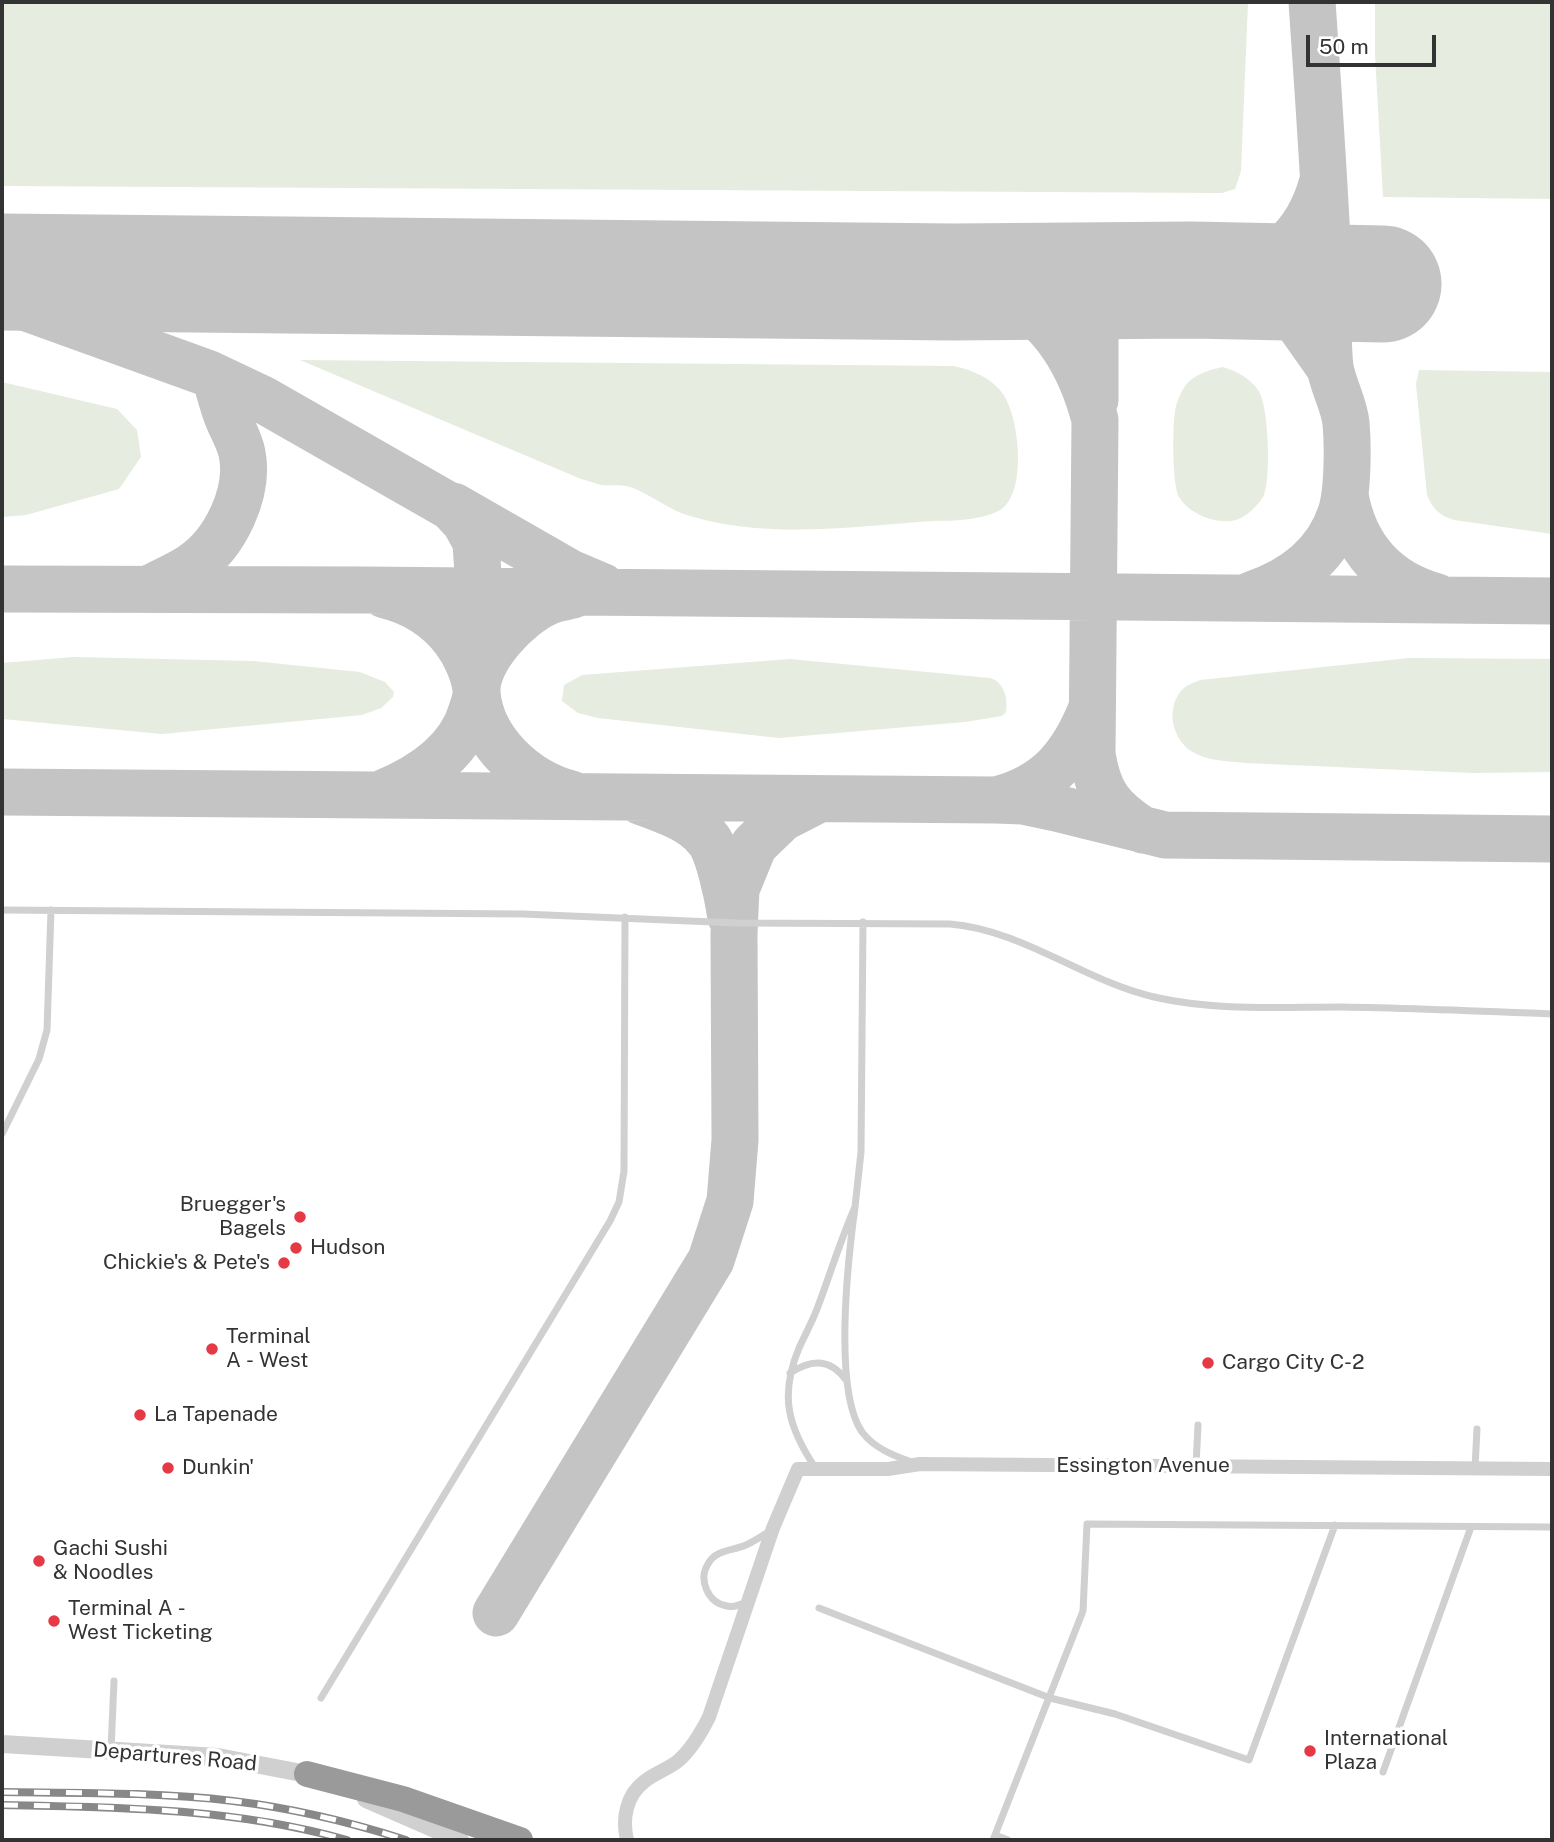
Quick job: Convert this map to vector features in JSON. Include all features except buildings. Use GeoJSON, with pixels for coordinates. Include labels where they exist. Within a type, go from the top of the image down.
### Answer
{"type":"FeatureCollection","features":[{"type":"Feature","properties":{"kind":"highway"},"geometry":{"type":"LineString","coordinates":[[307,1774],[403,1799],[520,1840]]}},
{"type":"Feature","properties":{"kind":"street","name":"Essington Avenue"},"geometry":{"type":"LineString","coordinates":[[816,1469],[888,1469],[920,1464],[1552,1469]]}},
{"type":"Feature","properties":{"kind":"street"},"geometry":{"type":"LineString","coordinates":[[627,1840],[625,1822],[632,1795],[645,1781],[684,1755],[704,1728],[773,1528],[798,1469],[816,1469]]}},
{"type":"Feature","properties":{"kind":"street","name":"Departures Road"},"geometry":{"type":"LineString","coordinates":[[2,1744],[218,1758],[307,1774],[460,1840]]}},
{"type":"Feature","properties":{"kind":"lane"},"geometry":{"type":"LineString","coordinates":[[2,910],[509,914],[737,923],[969,925],[1005,936],[1129,990],[1180,1001],[1219,1006],[1552,1014]]}},
{"type":"Feature","properties":{"kind":"lane"},"geometry":{"type":"LineString","coordinates":[[2,1134],[39,1059],[47,1030],[51,910]]}},
{"type":"Feature","properties":{"kind":"lane"},"geometry":{"type":"LineString","coordinates":[[321,1698],[619,1202],[624,1171],[625,917]]}},
{"type":"Feature","properties":{"kind":"lane"},"geometry":{"type":"LineString","coordinates":[[863,922],[861,1152],[847,1272],[846,1381],[852,1409],[867,1438],[898,1457],[920,1464]]}},
{"type":"Feature","properties":{"kind":"lane"},"geometry":{"type":"LineString","coordinates":[[816,1469],[796,1435],[789,1412],[787,1398],[790,1373],[855,1208]]}},
{"type":"Feature","properties":{"kind":"lane"},"geometry":{"type":"LineString","coordinates":[[790,1373],[805,1364],[819,1363],[834,1367],[846,1381]]}},
{"type":"Feature","properties":{"kind":"lane"},"geometry":{"type":"LineString","coordinates":[[1196,1466],[1198,1425]]}},
{"type":"Feature","properties":{"kind":"lane"},"geometry":{"type":"LineString","coordinates":[[1475,1468],[1477,1429]]}},
{"type":"Feature","properties":{"kind":"lane"},"geometry":{"type":"LineString","coordinates":[[1008,1840],[994,1838],[1085,1606],[1087,1524],[1552,1527]]}},
{"type":"Feature","properties":{"kind":"lane"},"geometry":{"type":"LineString","coordinates":[[819,1608],[1049,1698],[1115,1714],[1249,1760],[1335,1525]]}},
{"type":"Feature","properties":{"kind":"lane"},"geometry":{"type":"LineString","coordinates":[[1383,1772],[1471,1527]]}},
{"type":"Feature","properties":{"kind":"lane"},"geometry":{"type":"LineString","coordinates":[[749,1600],[727,1606],[716,1601],[705,1591],[703,1576],[708,1563],[718,1553],[743,1547],[773,1528]]}},
{"type":"Feature","properties":{"kind":"lane"},"geometry":{"type":"LineString","coordinates":[[111,1750],[114,1681]]}},
{"type":"Feature","properties":{"kind":"shaded area"},"geometry":{"type":"Polygon","coordinates":[[[2,2],[1248,2],[1241,171],[1235,189],[1222,193],[2,186],[2,2]]]}},
{"type":"Feature","properties":{"kind":"shaded area"},"geometry":{"type":"Polygon","coordinates":[[[1375,2],[1552,2],[1552,199],[1383,197],[1375,55],[1375,2]]]}},
{"type":"Feature","properties":{"kind":"shaded area"},"geometry":{"type":"Polygon","coordinates":[[[300,360],[954,366],[993,383],[1009,405],[1018,451],[1016,483],[1012,496],[1003,508],[973,519],[803,530],[717,523],[682,513],[629,487],[601,485],[581,479],[300,360]]]}},
{"type":"Feature","properties":{"kind":"shaded area"},"geometry":{"type":"Polygon","coordinates":[[[1223,367],[1242,376],[1258,390],[1265,410],[1268,442],[1268,474],[1264,495],[1248,513],[1229,521],[1204,517],[1189,508],[1179,497],[1173,452],[1175,413],[1184,388],[1197,376],[1223,367]]]}},
{"type":"Feature","properties":{"kind":"shaded area"},"geometry":{"type":"Polygon","coordinates":[[[1419,370],[1552,372],[1552,534],[1454,520],[1434,508],[1427,495],[1416,384],[1419,370]]]}},
{"type":"Feature","properties":{"kind":"shaded area"},"geometry":{"type":"Polygon","coordinates":[[[2,382],[117,409],[137,430],[141,457],[119,489],[26,515],[2,517],[2,382]]]}},
{"type":"Feature","properties":{"kind":"shaded area"},"geometry":{"type":"Polygon","coordinates":[[[73,657],[253,661],[360,672],[385,682],[394,692],[393,697],[381,708],[362,715],[162,734],[2,719],[2,663],[73,657]]]}},
{"type":"Feature","properties":{"kind":"shaded area"},"geometry":{"type":"Polygon","coordinates":[[[1409,658],[1552,659],[1552,772],[1472,773],[1224,761],[1203,757],[1191,751],[1179,739],[1173,723],[1176,698],[1185,688],[1200,680],[1409,658]]]}},
{"type":"Feature","properties":{"kind":"shaded area"},"geometry":{"type":"Polygon","coordinates":[[[790,659],[990,678],[999,683],[1004,691],[1006,712],[1002,716],[965,722],[779,738],[598,718],[578,713],[562,701],[564,685],[582,675],[790,659]]]}},
{"type":"Feature","properties":{"kind":"taxiway"},"geometry":{"type":"LineString","coordinates":[[1251,595],[1281,582],[1307,565],[1335,528],[1345,493],[1346,423],[1331,374],[1329,354],[1328,261],[1312,2]]}},
{"type":"Feature","properties":{"kind":"taxiway"},"geometry":{"type":"LineString","coordinates":[[1219,281],[1255,267],[1297,235],[1307,220],[1322,184]]}},
{"type":"Feature","properties":{"kind":"taxiway"},"geometry":{"type":"LineString","coordinates":[[1095,281],[1095,400]]}},
{"type":"Feature","properties":{"kind":"taxiway"},"geometry":{"type":"LineString","coordinates":[[1219,281],[1279,307],[1299,324],[1330,368]]}},
{"type":"Feature","properties":{"kind":"taxiway"},"geometry":{"type":"LineString","coordinates":[[953,282],[1001,294],[1036,315],[1051,330],[1074,363],[1089,401],[1095,420],[1092,754],[1098,779],[1107,799],[1122,815],[1143,830]]}},
{"type":"Feature","properties":{"kind":"taxiway"},"geometry":{"type":"LineString","coordinates":[[2,299],[207,373],[262,399],[451,507],[465,522],[476,542],[479,591],[477,691]]}},
{"type":"Feature","properties":{"kind":"taxiway"},"geometry":{"type":"LineString","coordinates":[[149,589],[187,569],[204,556],[224,531],[238,501],[244,468],[242,453],[215,377]]}},
{"type":"Feature","properties":{"kind":"taxiway"},"geometry":{"type":"LineString","coordinates":[[1345,495],[1356,531],[1375,560],[1402,582],[1437,597]]}},
{"type":"Feature","properties":{"kind":"taxiway"},"geometry":{"type":"LineString","coordinates":[[453,506],[570,573],[603,587]]}},
{"type":"Feature","properties":{"kind":"taxiway"},"geometry":{"type":"LineString","coordinates":[[2,589],[1552,601]]}},
{"type":"Feature","properties":{"kind":"taxiway"},"geometry":{"type":"LineString","coordinates":[[381,794],[424,772],[448,751],[466,725],[476,691],[466,657],[448,631],[424,611],[385,595]]}},
{"type":"Feature","properties":{"kind":"taxiway"},"geometry":{"type":"LineString","coordinates":[[571,794],[538,780],[509,757],[487,728],[477,693],[483,666],[500,640],[536,608],[573,595]]}},
{"type":"Feature","properties":{"kind":"taxiway"},"geometry":{"type":"LineString","coordinates":[[996,800],[1030,787],[1056,767],[1076,741],[1092,708]]}},
{"type":"Feature","properties":{"kind":"taxiway"},"geometry":{"type":"LineString","coordinates":[[2,792],[996,800],[1023,801],[1165,835],[1552,839]]}},
{"type":"Feature","properties":{"kind":"taxiway"},"geometry":{"type":"LineString","coordinates":[[496,1613],[711,1260],[730,1201],[735,1140],[736,889],[754,845],[782,818],[819,799]]}},
{"type":"Feature","properties":{"kind":"taxiway"},"geometry":{"type":"LineString","coordinates":[[640,801],[685,820],[707,838],[719,864],[731,917]]}},
{"type":"Feature","properties":{"kind":"runway"},"geometry":{"type":"LineString","coordinates":[[2,272],[953,282],[1192,280],[1383,284]]}},
{"type":"Feature","properties":{"kind":"railway"},"geometry":{"type":"LineString","coordinates":[[2,1792],[147,1794],[233,1801],[321,1816],[406,1840]]}},
{"type":"Feature","properties":{"kind":"railway"},"geometry":{"type":"LineString","coordinates":[[2,1805],[219,1815],[305,1829],[347,1840]]}},
{"type":"Feature","properties":{"kind":"place","name":"Bruegger's Bagels"},"geometry":{"type":"Point","coordinates":[300,1217]}},
{"type":"Feature","properties":{"kind":"place","name":"Hudson"},"geometry":{"type":"Point","coordinates":[296,1248]}},
{"type":"Feature","properties":{"kind":"place","name":"Chickie's & Pete's"},"geometry":{"type":"Point","coordinates":[284,1263]}},
{"type":"Feature","properties":{"kind":"place","name":"Terminal A - West"},"geometry":{"type":"Point","coordinates":[212,1349]}},
{"type":"Feature","properties":{"kind":"place","name":"Cargo City C-2"},"geometry":{"type":"Point","coordinates":[1208,1363]}},
{"type":"Feature","properties":{"kind":"place","name":"La Tapenade"},"geometry":{"type":"Point","coordinates":[140,1415]}},
{"type":"Feature","properties":{"kind":"place","name":"Dunkin'"},"geometry":{"type":"Point","coordinates":[168,1468]}},
{"type":"Feature","properties":{"kind":"place","name":"Gachi Sushi & Noodles"},"geometry":{"type":"Point","coordinates":[39,1561]}},
{"type":"Feature","properties":{"kind":"place","name":"Terminal A - West Ticketing"},"geometry":{"type":"Point","coordinates":[54,1621]}},
{"type":"Feature","properties":{"kind":"place","name":"International Plaza"},"geometry":{"type":"Point","coordinates":[1310,1751]}}]}
